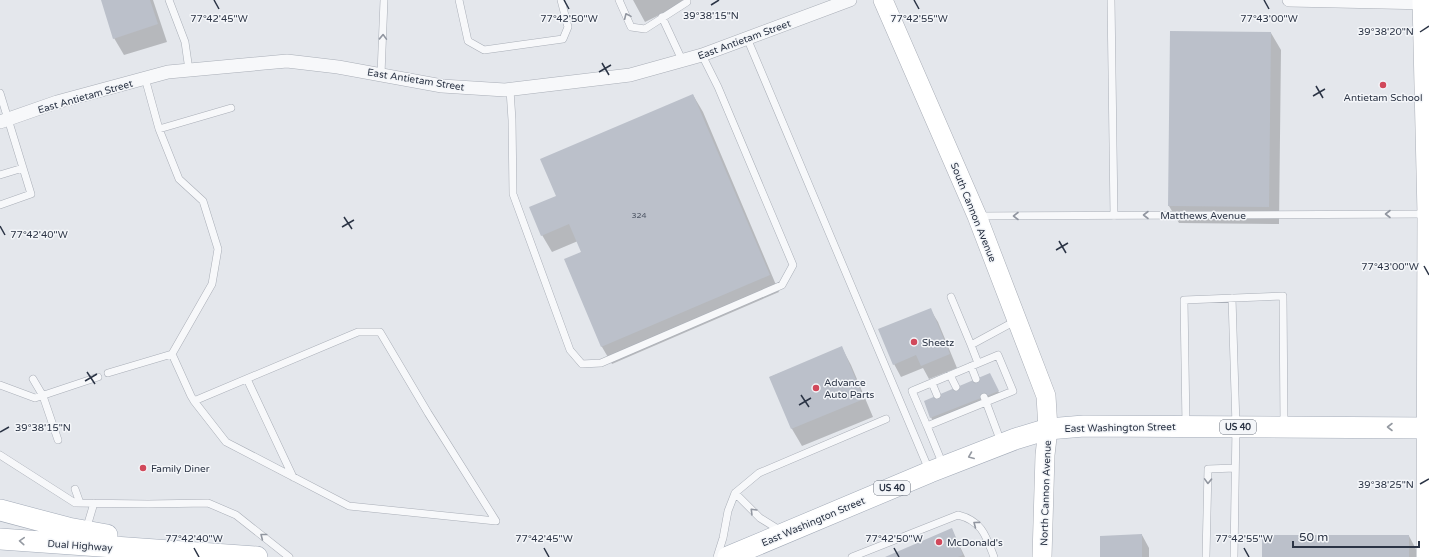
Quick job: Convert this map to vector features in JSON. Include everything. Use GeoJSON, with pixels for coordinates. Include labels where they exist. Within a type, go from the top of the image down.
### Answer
{"type":"FeatureCollection","features":[{"type":"Feature","properties":{"kind":"main road","name":"East Washington Street"},"geometry":{"type":"LineString","coordinates":[[735,556],[937,470],[1002,444],[1048,429],[1084,426],[1427,428]]}},
{"type":"Feature","properties":{"kind":"main road"},"geometry":{"type":"LineString","coordinates":[[0,510],[86,531],[194,552]]}},
{"type":"Feature","properties":{"kind":"main road","name":"Dual Highway"},"geometry":{"type":"LineString","coordinates":[[0,539],[256,557]]}},
{"type":"Feature","properties":{"kind":"street","name":"East Antietam Street"},"geometry":{"type":"LineString","coordinates":[[4,121],[57,102],[168,72],[287,61],[338,67],[442,86],[510,90],[630,75],[702,55],[850,0]]}},
{"type":"Feature","properties":{"kind":"street","name":"South Cannon Avenue"},"geometry":{"type":"LineString","coordinates":[[883,0],[977,216],[1046,396],[1048,429]]}},
{"type":"Feature","properties":{"kind":"street"},"geometry":{"type":"LineString","coordinates":[[1289,0],[1424,2],[1428,214],[1426,557]]}},
{"type":"Feature","properties":{"kind":"street","name":"North Cannon Avenue"},"geometry":{"type":"LineString","coordinates":[[1042,557],[1045,455],[1048,429]]}},
{"type":"Feature","properties":{"kind":"lane"},"geometry":{"type":"LineString","coordinates":[[169,0],[185,42],[189,70]]}},
{"type":"Feature","properties":{"kind":"lane"},"geometry":{"type":"LineString","coordinates":[[381,74],[384,0]]}},
{"type":"Feature","properties":{"kind":"lane"},"geometry":{"type":"LineString","coordinates":[[459,0],[468,40],[484,50],[563,39],[568,27],[561,0]]}},
{"type":"Feature","properties":{"kind":"lane"},"geometry":{"type":"LineString","coordinates":[[619,0],[631,27],[645,28],[687,2],[687,0]]}},
{"type":"Feature","properties":{"kind":"lane"},"geometry":{"type":"LineString","coordinates":[[1111,0],[1114,216]]}},
{"type":"Feature","properties":{"kind":"lane"},"geometry":{"type":"LineString","coordinates":[[662,18],[682,60]]}},
{"type":"Feature","properties":{"kind":"lane"},"geometry":{"type":"LineString","coordinates":[[747,38],[937,470]]}},
{"type":"Feature","properties":{"kind":"lane"},"geometry":{"type":"LineString","coordinates":[[510,90],[513,194],[570,350],[582,364],[601,363],[782,285],[793,265],[718,87],[702,55]]}},
{"type":"Feature","properties":{"kind":"lane"},"geometry":{"type":"LineString","coordinates":[[108,373],[172,354],[212,284],[218,249],[203,201],[179,179],[159,129],[145,78]]}},
{"type":"Feature","properties":{"kind":"lane"},"geometry":{"type":"LineString","coordinates":[[0,93],[4,121],[31,194],[0,205]]}},
{"type":"Feature","properties":{"kind":"lane"},"geometry":{"type":"LineString","coordinates":[[159,129],[231,108]]}},
{"type":"Feature","properties":{"kind":"lane"},"geometry":{"type":"LineString","coordinates":[[0,175],[22,168]]}},
{"type":"Feature","properties":{"kind":"lane","name":"Matthews Avenue"},"geometry":{"type":"LineString","coordinates":[[977,216],[1428,214]]}},
{"type":"Feature","properties":{"kind":"lane"},"geometry":{"type":"LineString","coordinates":[[1186,426],[1184,300],[1283,296],[1284,427]]}},
{"type":"Feature","properties":{"kind":"lane"},"geometry":{"type":"LineString","coordinates":[[952,297],[978,363]]}},
{"type":"Feature","properties":{"kind":"lane"},"geometry":{"type":"LineString","coordinates":[[1232,298],[1236,426],[1234,557]]}},
{"type":"Feature","properties":{"kind":"lane"},"geometry":{"type":"LineString","coordinates":[[971,345],[1017,320]]}},
{"type":"Feature","properties":{"kind":"lane"},"geometry":{"type":"LineString","coordinates":[[172,354],[194,401],[226,442],[348,506],[496,521],[428,413],[380,332],[358,332],[194,401]]}},
{"type":"Feature","properties":{"kind":"lane"},"geometry":{"type":"LineString","coordinates":[[928,426],[965,407],[1013,391],[998,355],[912,391],[928,426],[937,470]]}},
{"type":"Feature","properties":{"kind":"lane"},"geometry":{"type":"LineString","coordinates":[[971,366],[976,379]]}},
{"type":"Feature","properties":{"kind":"lane"},"geometry":{"type":"LineString","coordinates":[[950,375],[956,387]]}},
{"type":"Feature","properties":{"kind":"lane"},"geometry":{"type":"LineString","coordinates":[[0,385],[35,398],[98,377]]}},
{"type":"Feature","properties":{"kind":"lane"},"geometry":{"type":"LineString","coordinates":[[247,378],[293,477]]}},
{"type":"Feature","properties":{"kind":"lane"},"geometry":{"type":"LineString","coordinates":[[33,379],[43,396],[58,440]]}},
{"type":"Feature","properties":{"kind":"lane"},"geometry":{"type":"LineString","coordinates":[[932,383],[937,395]]}},
{"type":"Feature","properties":{"kind":"lane"},"geometry":{"type":"LineString","coordinates":[[985,400],[1002,444]]}},
{"type":"Feature","properties":{"kind":"lane"},"geometry":{"type":"LineString","coordinates":[[717,557],[723,538],[728,511],[735,493],[759,473],[886,419]]}},
{"type":"Feature","properties":{"kind":"lane"},"geometry":{"type":"LineString","coordinates":[[0,455],[75,503],[148,504],[208,502],[236,515],[289,557]]}},
{"type":"Feature","properties":{"kind":"lane"},"geometry":{"type":"LineString","coordinates":[[1206,557],[1208,469],[1235,468]]}},
{"type":"Feature","properties":{"kind":"lane"},"geometry":{"type":"LineString","coordinates":[[75,489],[80,503]]}},
{"type":"Feature","properties":{"kind":"lane"},"geometry":{"type":"LineString","coordinates":[[735,493],[760,518],[784,534]]}},
{"type":"Feature","properties":{"kind":"lane"},"geometry":{"type":"LineString","coordinates":[[86,531],[94,503]]}},
{"type":"Feature","properties":{"kind":"lane"},"geometry":{"type":"LineString","coordinates":[[852,557],[958,515],[967,517],[981,527],[994,557]]}},
{"type":"Feature","properties":{"kind":"building"},"geometry":{"type":"Polygon","coordinates":[[[101,0],[150,0],[158,24],[113,39],[101,0]]]}},
{"type":"Feature","properties":{"kind":"building"},"geometry":{"type":"Polygon","coordinates":[[[1170,31],[1271,32],[1269,207],[1168,206],[1170,31]]]}},
{"type":"Feature","properties":{"kind":"building"},"geometry":{"type":"Polygon","coordinates":[[[693,94],[770,275],[601,347],[564,259],[581,252],[569,224],[541,236],[529,207],[556,196],[540,159],[693,94]]]}},
{"type":"Feature","properties":{"kind":"building","name":"Sheetz"},"geometry":{"type":"Polygon","coordinates":[[[931,308],[950,354],[921,366],[916,355],[893,365],[878,329],[931,308]]]}},
{"type":"Feature","properties":{"kind":"building","name":"Advance Auto Parts"},"geometry":{"type":"Polygon","coordinates":[[[842,346],[864,399],[791,429],[769,377],[842,346]]]}},
{"type":"Feature","properties":{"kind":"building"},"geometry":{"type":"Polygon","coordinates":[[[990,373],[999,391],[930,418],[924,401],[990,373]]]}},
{"type":"Feature","properties":{"kind":"building","name":"McDonald's"},"geometry":{"type":"Polygon","coordinates":[[[952,528],[963,555],[958,557],[885,557],[952,528]]]}},
{"type":"Feature","properties":{"kind":"building"},"geometry":{"type":"Polygon","coordinates":[[[1142,534],[1142,557],[1100,557],[1100,536],[1142,534]]]}},
{"type":"Feature","properties":{"kind":"building"},"geometry":{"type":"Polygon","coordinates":[[[1262,535],[1409,535],[1409,557],[1262,557],[1262,535]]]}},
{"type":"Feature","properties":{"kind":"place","name":"Antietam School"},"geometry":{"type":"Point","coordinates":[1383,85]}},
{"type":"Feature","properties":{"kind":"place","name":"Sheetz"},"geometry":{"type":"Point","coordinates":[914,342]}},
{"type":"Feature","properties":{"kind":"place","name":"Advance Auto Parts"},"geometry":{"type":"Point","coordinates":[816,388]}},
{"type":"Feature","properties":{"kind":"place","name":"Family Diner"},"geometry":{"type":"Point","coordinates":[143,468]}},
{"type":"Feature","properties":{"kind":"place","name":"McDonald's"},"geometry":{"type":"Point","coordinates":[939,542]}}]}
